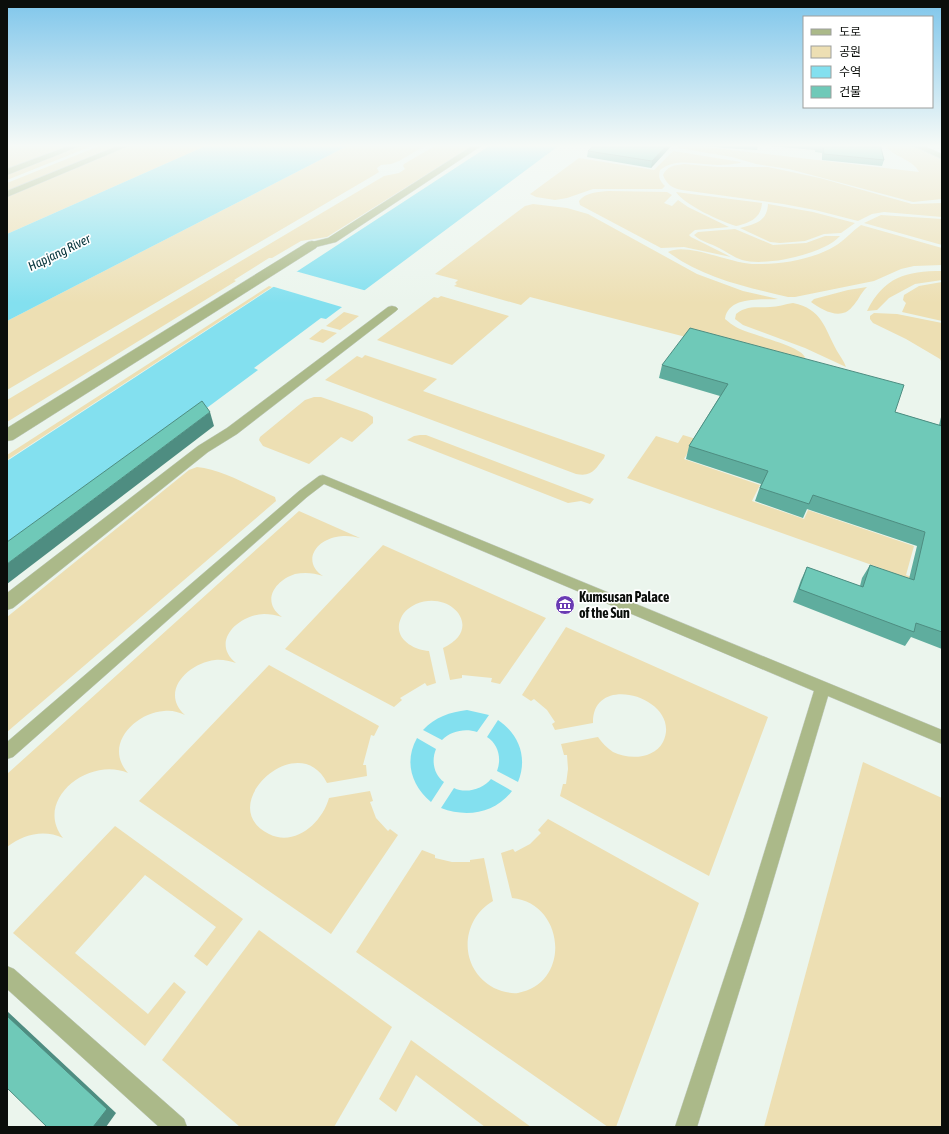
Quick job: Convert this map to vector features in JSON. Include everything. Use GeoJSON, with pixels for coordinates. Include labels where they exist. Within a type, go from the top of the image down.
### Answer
{"type":"FeatureCollection","features":[{"type":"Feature","properties":{"kind":"street"},"geometry":{"type":"LineString","coordinates":[[7,436],[312,245],[332,240],[398,197]]}},
{"type":"Feature","properties":{"kind":"street"},"geometry":{"type":"LineString","coordinates":[[7,603],[203,449],[232,431],[392,309]]}},
{"type":"Feature","properties":{"kind":"street"},"geometry":{"type":"LineString","coordinates":[[7,752],[302,494],[324,479],[942,737]]}},
{"type":"Feature","properties":{"kind":"street"},"geometry":{"type":"LineString","coordinates":[[686,1127],[753,918],[823,688]]}},
{"type":"Feature","properties":{"kind":"street"},"geometry":{"type":"LineString","coordinates":[[7,976],[176,1127]]}},
{"type":"Feature","properties":{"kind":"green space"},"geometry":{"type":"Polygon","coordinates":[[[7,197],[91,197],[7,234],[7,197]]]}},
{"type":"Feature","properties":{"kind":"green space"},"geometry":{"type":"Polygon","coordinates":[[[248,197],[337,197],[7,390],[7,321],[248,197]]]}},
{"type":"Feature","properties":{"kind":"green space"},"geometry":{"type":"Polygon","coordinates":[[[349,197],[391,197],[327,237],[301,241],[272,258],[269,258],[234,280],[236,281],[7,422],[7,400],[349,197]]]}},
{"type":"Feature","properties":{"kind":"green space"},"geometry":{"type":"Polygon","coordinates":[[[536,197],[570,197],[555,200],[536,197]]]}},
{"type":"Feature","properties":{"kind":"green space"},"geometry":{"type":"Polygon","coordinates":[[[670,197],[664,203],[672,206],[678,200],[688,207],[729,227],[695,230],[689,235],[731,257],[684,247],[661,248],[580,205],[579,201],[582,198],[670,197]]]}},
{"type":"Feature","properties":{"kind":"green space"},"geometry":{"type":"Polygon","coordinates":[[[681,197],[714,197],[762,203],[757,216],[754,219],[736,226],[721,221],[695,208],[681,197]]]}},
{"type":"Feature","properties":{"kind":"green space"},"geometry":{"type":"Polygon","coordinates":[[[732,197],[887,197],[912,204],[942,203],[942,217],[884,212],[872,214],[858,221],[815,210],[732,197]]]}},
{"type":"Feature","properties":{"kind":"green space"},"geometry":{"type":"Polygon","coordinates":[[[894,197],[942,197],[942,199],[913,202],[894,197]]]}},
{"type":"Feature","properties":{"kind":"green space"},"geometry":{"type":"Polygon","coordinates":[[[533,204],[567,208],[588,214],[697,274],[743,291],[778,299],[755,300],[739,303],[732,306],[727,312],[725,319],[743,330],[794,348],[805,357],[803,360],[717,345],[530,297],[521,305],[454,286],[457,284],[455,283],[458,280],[435,274],[525,206],[533,204]]]}},
{"type":"Feature","properties":{"kind":"green space"},"geometry":{"type":"Polygon","coordinates":[[[768,204],[813,212],[855,223],[841,233],[824,234],[805,241],[780,243],[770,242],[740,228],[755,223],[763,218],[768,204]]]}},
{"type":"Feature","properties":{"kind":"green space"},"geometry":{"type":"Polygon","coordinates":[[[881,215],[942,219],[942,245],[864,223],[881,215]]]}},
{"type":"Feature","properties":{"kind":"green space"},"geometry":{"type":"Polygon","coordinates":[[[861,225],[942,248],[942,265],[914,266],[901,269],[874,281],[795,297],[788,297],[741,285],[710,275],[681,261],[668,252],[676,250],[697,251],[752,264],[773,264],[795,261],[826,251],[838,244],[861,225]]]}},
{"type":"Feature","properties":{"kind":"green space"},"geometry":{"type":"Polygon","coordinates":[[[735,229],[773,245],[806,243],[825,236],[840,236],[821,248],[808,253],[779,260],[752,262],[739,259],[694,235],[698,232],[735,229]]]}},
{"type":"Feature","properties":{"kind":"green space"},"geometry":{"type":"Polygon","coordinates":[[[942,271],[942,280],[915,284],[889,298],[877,310],[867,311],[881,290],[897,278],[917,272],[942,271]]]}},
{"type":"Feature","properties":{"kind":"green space"},"geometry":{"type":"Polygon","coordinates":[[[942,282],[942,321],[902,312],[906,303],[903,300],[904,295],[919,286],[942,282]]]}},
{"type":"Feature","properties":{"kind":"green space"},"geometry":{"type":"Polygon","coordinates":[[[269,286],[272,287],[7,460],[7,455],[269,286]]]}},
{"type":"Feature","properties":{"kind":"green space"},"geometry":{"type":"Polygon","coordinates":[[[867,287],[852,307],[848,311],[842,313],[837,314],[826,311],[811,302],[814,299],[848,290],[867,287]]]}},
{"type":"Feature","properties":{"kind":"green space"},"geometry":{"type":"Polygon","coordinates":[[[441,296],[509,316],[452,365],[377,340],[434,297],[438,298],[441,296]]]}},
{"type":"Feature","properties":{"kind":"green space"},"geometry":{"type":"Polygon","coordinates":[[[793,303],[810,310],[821,320],[846,367],[805,348],[743,325],[735,319],[736,314],[744,309],[773,307],[793,303]]]}},
{"type":"Feature","properties":{"kind":"green space"},"geometry":{"type":"Polygon","coordinates":[[[344,312],[359,316],[340,330],[326,326],[344,312]]]}},
{"type":"Feature","properties":{"kind":"green space"},"geometry":{"type":"Polygon","coordinates":[[[874,313],[897,314],[942,323],[942,363],[940,359],[906,339],[873,323],[870,316],[874,313]]]}},
{"type":"Feature","properties":{"kind":"green space"},"geometry":{"type":"Polygon","coordinates":[[[322,329],[337,333],[323,343],[309,339],[322,329]]]}},
{"type":"Feature","properties":{"kind":"green space"},"geometry":{"type":"Polygon","coordinates":[[[365,355],[437,379],[423,391],[603,454],[605,455],[604,458],[596,469],[590,473],[582,475],[576,474],[325,380],[357,356],[362,358],[365,355]]]}},
{"type":"Feature","properties":{"kind":"green space"},"geometry":{"type":"Polygon","coordinates":[[[314,397],[321,397],[367,413],[373,417],[373,423],[352,442],[341,437],[309,464],[263,446],[259,440],[260,437],[305,400],[314,397]]]}},
{"type":"Feature","properties":{"kind":"green space"},"geometry":{"type":"Polygon","coordinates":[[[426,435],[594,499],[590,504],[581,501],[568,503],[407,440],[414,436],[426,435]]]}},
{"type":"Feature","properties":{"kind":"green space"},"geometry":{"type":"Polygon","coordinates":[[[683,435],[696,439],[684,459],[760,485],[752,501],[804,519],[808,510],[914,546],[906,575],[935,585],[879,583],[883,569],[627,478],[656,436],[678,443],[683,435]]]}},
{"type":"Feature","properties":{"kind":"green space"},"geometry":{"type":"Polygon","coordinates":[[[197,467],[207,468],[236,479],[275,497],[276,501],[7,732],[7,617],[189,470],[197,467]]]}},
{"type":"Feature","properties":{"kind":"green space"},"geometry":{"type":"Polygon","coordinates":[[[299,511],[360,538],[342,536],[329,539],[322,543],[317,547],[312,559],[313,565],[323,576],[309,573],[299,573],[288,577],[276,587],[271,599],[272,605],[282,617],[266,614],[254,616],[237,624],[230,631],[226,647],[229,655],[236,663],[215,660],[205,662],[187,672],[180,680],[176,688],[175,697],[178,706],[185,715],[164,711],[153,713],[133,724],[126,732],[121,742],[119,752],[121,762],[128,773],[113,769],[97,771],[82,776],[70,785],[60,796],[55,809],[56,824],[63,838],[49,834],[34,834],[20,839],[7,847],[7,774],[299,511]]]}},
{"type":"Feature","properties":{"kind":"green space"},"geometry":{"type":"Polygon","coordinates":[[[383,545],[546,618],[500,684],[491,682],[492,678],[462,675],[462,678],[450,680],[443,648],[455,640],[461,631],[462,622],[458,613],[451,606],[441,602],[429,601],[416,604],[407,610],[401,618],[399,631],[406,642],[417,648],[429,651],[436,683],[427,686],[425,683],[400,698],[402,700],[394,707],[285,649],[383,545]]]}},
{"type":"Feature","properties":{"kind":"green space"},"geometry":{"type":"Polygon","coordinates":[[[566,627],[768,717],[709,876],[560,796],[563,784],[566,784],[568,769],[567,755],[564,755],[561,744],[598,737],[613,752],[619,755],[633,757],[641,756],[654,752],[659,748],[663,742],[666,727],[661,713],[650,703],[636,696],[620,694],[606,698],[597,707],[593,723],[555,730],[552,724],[555,722],[547,710],[534,699],[531,701],[522,695],[566,627]]]}},
{"type":"Feature","properties":{"kind":"green space"},"geometry":{"type":"Polygon","coordinates":[[[269,665],[379,726],[374,736],[371,735],[363,765],[366,765],[367,776],[327,783],[314,768],[298,763],[281,767],[266,777],[255,791],[250,806],[254,821],[269,834],[279,837],[288,837],[298,835],[314,824],[329,798],[370,791],[373,801],[370,802],[376,818],[388,831],[390,829],[398,835],[331,934],[139,801],[269,665]]]}},
{"type":"Feature","properties":{"kind":"green space"},"geometry":{"type":"Polygon","coordinates":[[[863,762],[942,798],[942,1127],[764,1127],[863,762]]]}},
{"type":"Feature","properties":{"kind":"green space"},"geometry":{"type":"Polygon","coordinates":[[[548,819],[699,903],[616,1127],[608,1127],[356,952],[422,850],[435,855],[435,858],[452,862],[470,862],[470,860],[484,858],[493,901],[482,909],[474,920],[469,932],[469,957],[474,969],[482,980],[494,988],[506,992],[518,993],[535,986],[547,975],[554,960],[555,944],[551,928],[543,914],[530,903],[512,898],[501,853],[513,849],[515,852],[530,844],[541,833],[538,830],[548,819]]]}},
{"type":"Feature","properties":{"kind":"green space"},"geometry":{"type":"Polygon","coordinates":[[[115,826],[243,919],[207,966],[194,956],[216,927],[145,875],[75,953],[148,1014],[174,982],[186,992],[145,1046],[13,933],[115,826]]]}},
{"type":"Feature","properties":{"kind":"green space"},"geometry":{"type":"Polygon","coordinates":[[[259,930],[392,1027],[334,1127],[240,1127],[162,1060],[259,930]]]}},
{"type":"Feature","properties":{"kind":"green space"},"geometry":{"type":"Polygon","coordinates":[[[411,1040],[531,1127],[485,1127],[416,1075],[396,1112],[379,1099],[411,1040]]]}},
{"type":"Feature","properties":{"kind":"water","name":"Hapjang River"},"geometry":{"type":"Polygon","coordinates":[[[91,197],[248,197],[7,321],[7,234],[91,197]]]}},
{"type":"Feature","properties":{"kind":"water"},"geometry":{"type":"Polygon","coordinates":[[[411,197],[490,197],[326,319],[321,318],[254,368],[258,370],[7,556],[7,461],[411,197]]]}},
{"type":"Feature","properties":{"kind":"water"},"geometry":{"type":"Polygon","coordinates":[[[467,710],[489,715],[477,732],[468,730],[458,731],[450,734],[442,740],[423,730],[438,718],[455,712],[467,710]]]}},
{"type":"Feature","properties":{"kind":"water"},"geometry":{"type":"Polygon","coordinates":[[[498,720],[511,732],[520,747],[522,764],[518,782],[497,771],[499,761],[498,752],[494,743],[487,737],[498,720]]]}},
{"type":"Feature","properties":{"kind":"water"},"geometry":{"type":"Polygon","coordinates":[[[417,738],[436,749],[434,754],[434,767],[438,776],[444,782],[431,802],[424,795],[414,780],[410,764],[413,747],[417,738]]]}},
{"type":"Feature","properties":{"kind":"water"},"geometry":{"type":"Polygon","coordinates":[[[491,779],[512,791],[489,809],[480,812],[461,813],[441,808],[454,788],[464,791],[474,790],[488,783],[491,779]]]}},
{"type":"Feature","properties":{"kind":"pier"},"geometry":{"type":"Polygon","coordinates":[[[295,271],[367,291],[345,308],[271,286],[295,271]]]}},
{"type":"Feature","properties":{"kind":"building"},"geometry":{"type":"Polygon","coordinates":[[[690,328],[904,385],[895,412],[942,426],[942,632],[916,623],[914,632],[799,589],[807,567],[863,587],[870,565],[914,580],[925,532],[813,495],[809,504],[760,488],[768,471],[689,446],[728,384],[662,365],[690,328]]]}},
{"type":"Feature","properties":{"kind":"building"},"geometry":{"type":"Polygon","coordinates":[[[202,401],[210,412],[7,564],[7,542],[202,401]]]}},
{"type":"Feature","properties":{"kind":"building"},"geometry":{"type":"Polygon","coordinates":[[[7,1016],[107,1109],[93,1127],[47,1127],[7,1088],[7,1016]]]}},
{"type":"Feature","properties":{"kind":"place","name":"Kumsusan Palace of the Sun"},"geometry":{"type":"Point","coordinates":[565,605]}}]}
